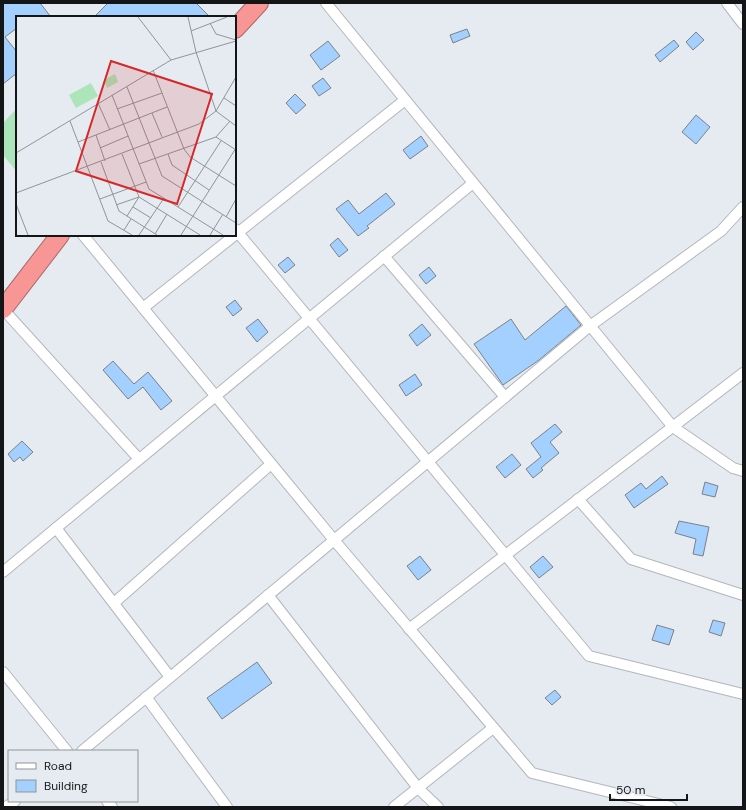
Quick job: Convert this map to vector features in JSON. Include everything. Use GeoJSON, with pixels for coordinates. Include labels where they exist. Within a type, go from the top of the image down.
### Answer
{"type":"FeatureCollection","features":[{"type":"Feature","properties":{"kind":"highway"},"geometry":{"type":"LineString","coordinates":[[236,27],[258,3]]}},
{"type":"Feature","properties":{"kind":"highway"},"geometry":{"type":"LineString","coordinates":[[3,309],[59,236]]}},
{"type":"Feature","properties":{"kind":"street"},"geometry":{"type":"LineString","coordinates":[[326,3],[673,427],[733,468],[743,471]]}},
{"type":"Feature","properties":{"kind":"street"},"geometry":{"type":"LineString","coordinates":[[728,3],[743,24]]}},
{"type":"Feature","properties":{"kind":"street"},"geometry":{"type":"LineString","coordinates":[[406,100],[237,231],[589,656],[743,694]]}},
{"type":"Feature","properties":{"kind":"street"},"geometry":{"type":"LineString","coordinates":[[3,572],[473,183]]}},
{"type":"Feature","properties":{"kind":"street"},"geometry":{"type":"LineString","coordinates":[[83,750],[590,326],[721,231],[743,207]]}},
{"type":"Feature","properties":{"kind":"street"},"geometry":{"type":"LineString","coordinates":[[84,236],[334,540],[532,772],[646,804],[671,807]]}},
{"type":"Feature","properties":{"kind":"street"},"geometry":{"type":"LineString","coordinates":[[143,308],[231,236]]}},
{"type":"Feature","properties":{"kind":"street"},"geometry":{"type":"LineString","coordinates":[[384,256],[505,397]]}},
{"type":"Feature","properties":{"kind":"street"},"geometry":{"type":"LineString","coordinates":[[3,309],[139,459]]}},
{"type":"Feature","properties":{"kind":"street"},"geometry":{"type":"LineString","coordinates":[[409,628],[743,373]]}},
{"type":"Feature","properties":{"kind":"street"},"geometry":{"type":"LineString","coordinates":[[114,603],[271,464]]}},
{"type":"Feature","properties":{"kind":"street"},"geometry":{"type":"LineString","coordinates":[[578,499],[631,559],[743,595]]}},
{"type":"Feature","properties":{"kind":"street"},"geometry":{"type":"LineString","coordinates":[[56,528],[170,677]]}},
{"type":"Feature","properties":{"kind":"street"},"geometry":{"type":"LineString","coordinates":[[268,596],[418,788],[438,807]]}},
{"type":"Feature","properties":{"kind":"street"},"geometry":{"type":"LineString","coordinates":[[3,672],[66,750]]}},
{"type":"Feature","properties":{"kind":"street"},"geometry":{"type":"LineString","coordinates":[[146,697],[227,807]]}},
{"type":"Feature","properties":{"kind":"street"},"geometry":{"type":"LineString","coordinates":[[394,807],[493,728]]}},
{"type":"Feature","properties":{"kind":"green space"},"geometry":{"type":"Polygon","coordinates":[[[16,109],[16,171],[3,155],[3,123],[16,109]]]}},
{"type":"Feature","properties":{"kind":"building"},"geometry":{"type":"Polygon","coordinates":[[[3,3],[40,3],[50,16],[16,16],[16,29],[5,37],[16,51],[16,74],[3,84],[3,3]]]}},
{"type":"Feature","properties":{"kind":"building"},"geometry":{"type":"Polygon","coordinates":[[[108,3],[196,3],[209,16],[95,16],[108,3]]]}},
{"type":"Feature","properties":{"kind":"building"},"geometry":{"type":"Polygon","coordinates":[[[467,29],[470,36],[453,43],[450,35],[467,29]]]}},
{"type":"Feature","properties":{"kind":"building"},"geometry":{"type":"Polygon","coordinates":[[[696,32],[704,40],[693,50],[686,42],[696,32]]]}},
{"type":"Feature","properties":{"kind":"building"},"geometry":{"type":"Polygon","coordinates":[[[674,40],[679,46],[660,62],[655,55],[674,40]]]}},
{"type":"Feature","properties":{"kind":"building"},"geometry":{"type":"Polygon","coordinates":[[[328,41],[340,56],[321,70],[310,55],[328,41]]]}},
{"type":"Feature","properties":{"kind":"building"},"geometry":{"type":"Polygon","coordinates":[[[323,78],[331,88],[319,96],[312,86],[323,78]]]}},
{"type":"Feature","properties":{"kind":"building"},"geometry":{"type":"Polygon","coordinates":[[[295,94],[306,105],[296,114],[286,103],[295,94]]]}},
{"type":"Feature","properties":{"kind":"building"},"geometry":{"type":"Polygon","coordinates":[[[696,115],[710,127],[696,144],[682,132],[696,115]]]}},
{"type":"Feature","properties":{"kind":"building"},"geometry":{"type":"Polygon","coordinates":[[[421,136],[428,146],[410,159],[403,150],[421,136]]]}},
{"type":"Feature","properties":{"kind":"building"},"geometry":{"type":"Polygon","coordinates":[[[386,193],[395,204],[367,226],[369,228],[358,236],[336,209],[348,200],[359,214],[386,193]]]}},
{"type":"Feature","properties":{"kind":"building"},"geometry":{"type":"Polygon","coordinates":[[[338,238],[348,250],[339,257],[330,245],[338,238]]]}},
{"type":"Feature","properties":{"kind":"building"},"geometry":{"type":"Polygon","coordinates":[[[288,257],[295,265],[285,273],[278,265],[288,257]]]}},
{"type":"Feature","properties":{"kind":"building"},"geometry":{"type":"Polygon","coordinates":[[[429,267],[436,276],[426,284],[419,275],[429,267]]]}},
{"type":"Feature","properties":{"kind":"building"},"geometry":{"type":"Polygon","coordinates":[[[235,300],[242,309],[233,316],[226,307],[235,300]]]}},
{"type":"Feature","properties":{"kind":"building"},"geometry":{"type":"Polygon","coordinates":[[[566,306],[581,325],[539,360],[503,385],[474,344],[511,319],[525,340],[566,306]]]}},
{"type":"Feature","properties":{"kind":"building"},"geometry":{"type":"Polygon","coordinates":[[[258,319],[268,332],[257,342],[246,328],[258,319]]]}},
{"type":"Feature","properties":{"kind":"building"},"geometry":{"type":"Polygon","coordinates":[[[422,324],[431,335],[417,346],[409,335],[422,324]]]}},
{"type":"Feature","properties":{"kind":"building"},"geometry":{"type":"Polygon","coordinates":[[[113,361],[134,384],[148,372],[172,401],[161,410],[143,387],[128,399],[103,370],[113,361]]]}},
{"type":"Feature","properties":{"kind":"building"},"geometry":{"type":"Polygon","coordinates":[[[415,374],[422,385],[406,396],[399,385],[415,374]]]}},
{"type":"Feature","properties":{"kind":"building"},"geometry":{"type":"Polygon","coordinates":[[[555,424],[562,432],[550,442],[559,453],[541,468],[543,470],[533,478],[526,469],[541,457],[531,443],[555,424]]]}},
{"type":"Feature","properties":{"kind":"building"},"geometry":{"type":"Polygon","coordinates":[[[22,441],[33,452],[23,461],[20,457],[14,462],[8,454],[22,441]]]}},
{"type":"Feature","properties":{"kind":"building"},"geometry":{"type":"Polygon","coordinates":[[[512,454],[521,465],[505,478],[496,467],[512,454]]]}},
{"type":"Feature","properties":{"kind":"building"},"geometry":{"type":"Polygon","coordinates":[[[662,476],[668,484],[634,508],[625,495],[641,483],[646,489],[662,476]]]}},
{"type":"Feature","properties":{"kind":"building"},"geometry":{"type":"Polygon","coordinates":[[[705,482],[718,486],[715,497],[702,494],[705,482]]]}},
{"type":"Feature","properties":{"kind":"building"},"geometry":{"type":"Polygon","coordinates":[[[679,521],[709,527],[703,556],[693,554],[696,539],[675,533],[679,521]]]}},
{"type":"Feature","properties":{"kind":"building"},"geometry":{"type":"Polygon","coordinates":[[[420,556],[431,570],[418,580],[407,566],[420,556]]]}},
{"type":"Feature","properties":{"kind":"building"},"geometry":{"type":"Polygon","coordinates":[[[543,556],[553,567],[539,578],[530,567],[543,556]]]}},
{"type":"Feature","properties":{"kind":"building"},"geometry":{"type":"Polygon","coordinates":[[[713,620],[725,623],[721,636],[709,632],[713,620]]]}},
{"type":"Feature","properties":{"kind":"building"},"geometry":{"type":"Polygon","coordinates":[[[657,625],[674,630],[669,645],[652,640],[657,625]]]}},
{"type":"Feature","properties":{"kind":"building"},"geometry":{"type":"Polygon","coordinates":[[[257,662],[272,683],[222,719],[207,698],[257,662]]]}},
{"type":"Feature","properties":{"kind":"building"},"geometry":{"type":"Polygon","coordinates":[[[555,690],[561,697],[552,705],[545,698],[555,690]]]}}]}
